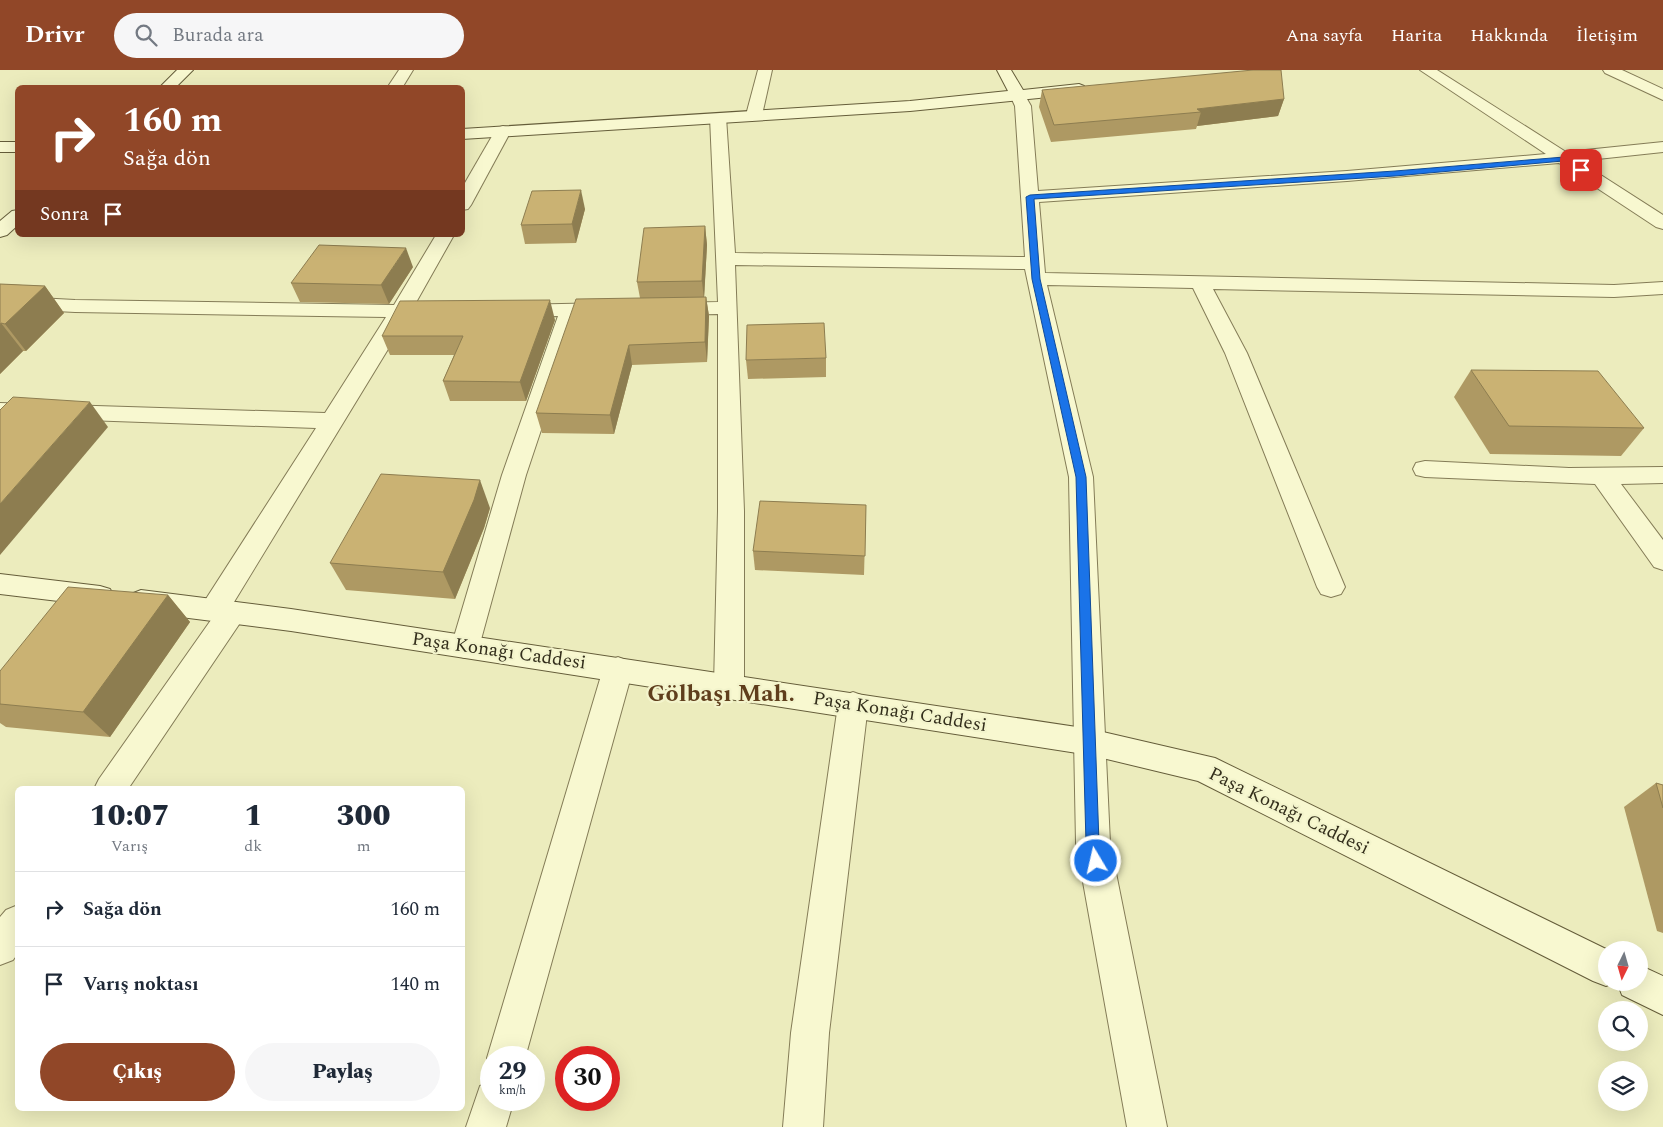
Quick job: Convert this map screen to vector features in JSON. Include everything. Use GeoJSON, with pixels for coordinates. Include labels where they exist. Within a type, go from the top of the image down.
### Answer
{"type":"FeatureCollection","features":[{"type":"Feature","properties":{"kind":"street"},"geometry":{"type":"LineString","coordinates":[[169,85],[186,70]]}},
{"type":"Feature","properties":{"kind":"street"},"geometry":{"type":"LineString","coordinates":[[396,85],[406,70]]}},
{"type":"Feature","properties":{"kind":"street"},"geometry":{"type":"LineString","coordinates":[[754,115],[765,70]]}},
{"type":"Feature","properties":{"kind":"street"},"geometry":{"type":"LineString","coordinates":[[1004,70],[1021,87],[1036,271],[1081,477],[1092,843],[1147,1127]]}},
{"type":"Feature","properties":{"kind":"street"},"geometry":{"type":"LineString","coordinates":[[1427,70],[1663,223]]}},
{"type":"Feature","properties":{"kind":"street"},"geometry":{"type":"LineString","coordinates":[[1610,70],[1663,95]]}},
{"type":"Feature","properties":{"kind":"street"},"geometry":{"type":"LineString","coordinates":[[465,134],[910,106],[1021,87],[1094,87]]}},
{"type":"Feature","properties":{"kind":"street"},"geometry":{"type":"LineString","coordinates":[[718,117],[728,308],[731,511],[729,686]]}},
{"type":"Feature","properties":{"kind":"street"},"geometry":{"type":"LineString","coordinates":[[465,201],[503,131]]}},
{"type":"Feature","properties":{"kind":"street"},"geometry":{"type":"LineString","coordinates":[[0,147],[15,147]]}},
{"type":"Feature","properties":{"kind":"street"},"geometry":{"type":"LineString","coordinates":[[1030,197],[1395,173],[1564,159],[1663,147]]}},
{"type":"Feature","properties":{"kind":"street"},"geometry":{"type":"LineString","coordinates":[[0,231],[15,218]]}},
{"type":"Feature","properties":{"kind":"street"},"geometry":{"type":"LineString","coordinates":[[112,786],[223,611],[332,420],[400,312],[444,237]]}},
{"type":"Feature","properties":{"kind":"street"},"geometry":{"type":"LineString","coordinates":[[725,259],[1036,271],[1200,282],[1614,291],[1663,288]]}},
{"type":"Feature","properties":{"kind":"street"},"geometry":{"type":"LineString","coordinates":[[1200,282],[1236,353],[1331,586]]}},
{"type":"Feature","properties":{"kind":"street"},"geometry":{"type":"LineString","coordinates":[[0,302],[75,306],[400,312],[447,311]]}},
{"type":"Feature","properties":{"kind":"street"},"geometry":{"type":"LineString","coordinates":[[495,311],[728,308]]}},
{"type":"Feature","properties":{"kind":"street"},"geometry":{"type":"LineString","coordinates":[[464,646],[514,475],[571,310]]}},
{"type":"Feature","properties":{"kind":"street"},"geometry":{"type":"LineString","coordinates":[[0,410],[332,420]]}},
{"type":"Feature","properties":{"kind":"street"},"geometry":{"type":"LineString","coordinates":[[1425,468],[1602,476],[1663,475]]}},
{"type":"Feature","properties":{"kind":"street"},"geometry":{"type":"LineString","coordinates":[[1602,476],[1663,560]]}},
{"type":"Feature","properties":{"kind":"street","name":"Paşa Konağı Caddesi"},"geometry":{"type":"LineString","coordinates":[[2,586],[223,611],[618,669],[1090,742],[1204,768],[1598,964]]}},
{"type":"Feature","properties":{"kind":"street"},"geometry":{"type":"LineString","coordinates":[[509,1046],[618,669]]}},
{"type":"Feature","properties":{"kind":"street"},"geometry":{"type":"LineString","coordinates":[[803,1127],[810,1033],[853,705]]}},
{"type":"Feature","properties":{"kind":"street"},"geometry":{"type":"LineString","coordinates":[[0,947],[15,926]]}},
{"type":"Feature","properties":{"kind":"street"},"geometry":{"type":"LineString","coordinates":[[1648,988],[1663,996]]}},
{"type":"Feature","properties":{"kind":"street"},"geometry":{"type":"LineString","coordinates":[[486,1127],[491,1111]]}},
{"type":"Feature","properties":{"kind":"building"},"geometry":{"type":"Polygon","coordinates":[[[1253,70],[1281,70],[1284,99],[1197,109],[1201,112],[1054,125],[1042,90],[1253,70]]]}},
{"type":"Feature","properties":{"kind":"building"},"geometry":{"type":"Polygon","coordinates":[[[581,190],[572,224],[521,225],[532,191],[581,190]]]}},
{"type":"Feature","properties":{"kind":"building"},"geometry":{"type":"Polygon","coordinates":[[[705,226],[702,281],[637,282],[644,228],[705,226]]]}},
{"type":"Feature","properties":{"kind":"building"},"geometry":{"type":"Polygon","coordinates":[[[319,245],[406,248],[381,285],[291,283],[319,245]]]}},
{"type":"Feature","properties":{"kind":"building"},"geometry":{"type":"Polygon","coordinates":[[[0,284],[45,286],[5,324],[1,323],[0,325],[0,284]]]}},
{"type":"Feature","properties":{"kind":"building"},"geometry":{"type":"Polygon","coordinates":[[[706,297],[705,342],[629,345],[610,415],[536,413],[576,299],[706,297]]]}},
{"type":"Feature","properties":{"kind":"building"},"geometry":{"type":"Polygon","coordinates":[[[550,300],[520,382],[443,381],[463,336],[382,336],[400,301],[550,300]]]}},
{"type":"Feature","properties":{"kind":"building"},"geometry":{"type":"Polygon","coordinates":[[[824,323],[826,358],[746,360],[747,325],[824,323]]]}},
{"type":"Feature","properties":{"kind":"building"},"geometry":{"type":"Polygon","coordinates":[[[1471,370],[1598,371],[1644,428],[1509,426],[1471,370]]]}},
{"type":"Feature","properties":{"kind":"building"},"geometry":{"type":"Polygon","coordinates":[[[13,397],[90,402],[0,504],[0,410],[13,397]]]}},
{"type":"Feature","properties":{"kind":"building"},"geometry":{"type":"Polygon","coordinates":[[[381,474],[480,480],[474,500],[443,572],[330,563],[381,474]]]}},
{"type":"Feature","properties":{"kind":"building"},"geometry":{"type":"Polygon","coordinates":[[[760,501],[866,505],[865,556],[753,551],[760,501]]]}},
{"type":"Feature","properties":{"kind":"building"},"geometry":{"type":"Polygon","coordinates":[[[68,587],[168,595],[83,712],[0,704],[0,671],[68,587]]]}},
{"type":"Feature","properties":{"kind":"building"},"geometry":{"type":"Polygon","coordinates":[[[1656,783],[1663,785],[1663,808],[1656,783]]]}},
{"type":"Feature","properties":{"kind":"district","name":"Gölbaşı Mah."},"geometry":{"type":"Point","coordinates":[721,694]}},
{"type":"Feature","properties":{"kind":"route"},"geometry":{"type":"LineString","coordinates":[[1096,861],[1092,843],[1081,477],[1036,279],[1030,197],[1395,173],[1564,159],[1581,170]]}}]}
